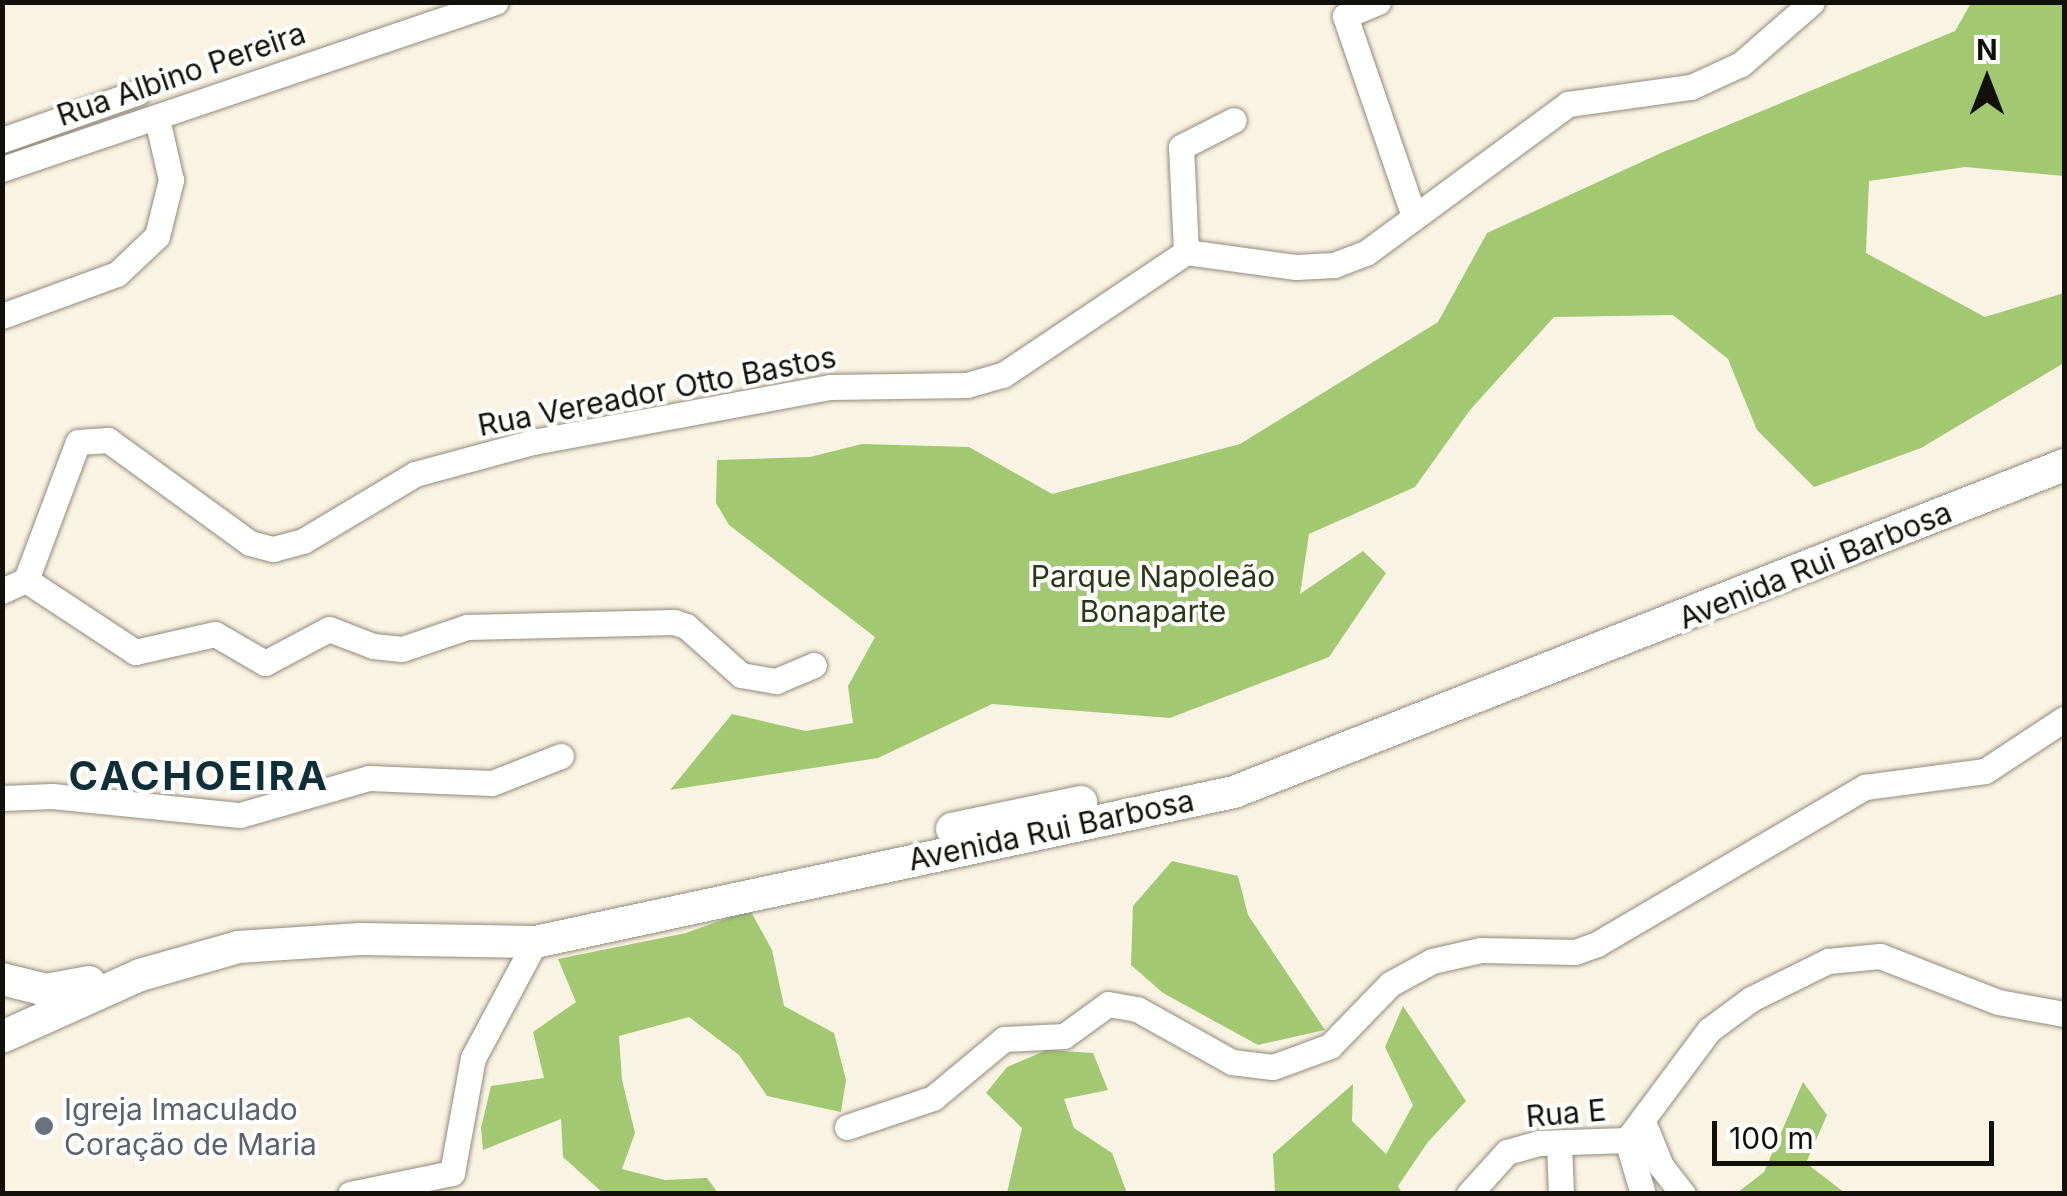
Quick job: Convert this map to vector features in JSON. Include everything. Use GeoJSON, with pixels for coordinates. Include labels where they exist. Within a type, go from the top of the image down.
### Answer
{"type":"FeatureCollection","features":[{"type":"Feature","properties":{"kind":"main road","name":"Avenida Rui Barbosa"},"geometry":{"type":"LineString","coordinates":[[13,983],[71,990],[189,942],[280,926],[514,927],[578,917],[1010,814],[1203,781],[1816,548],[2064,444]]}},
{"type":"Feature","properties":{"kind":"main road","name":"Avenida Rui Barbosa"},"geometry":{"type":"LineString","coordinates":[[2,1037],[140,975],[238,947],[360,940],[535,942],[1234,792],[2064,465]]}},
{"type":"Feature","properties":{"kind":"street","name":"Rua Albino Pereira"},"geometry":{"type":"LineString","coordinates":[[2,169],[495,2]]}},
{"type":"Feature","properties":{"kind":"street"},"geometry":{"type":"LineString","coordinates":[[1378,2],[1345,16],[1412,214]]}},
{"type":"Feature","properties":{"kind":"street"},"geometry":{"type":"LineString","coordinates":[[1234,120],[1181,147],[1186,252],[1296,266],[1334,265],[1366,253],[1412,214],[1568,104],[1691,88],[1741,64],[1812,2]]}},
{"type":"Feature","properties":{"kind":"street","name":"Rua Albino Pereira"},"geometry":{"type":"LineString","coordinates":[[2,140],[138,92]]}},
{"type":"Feature","properties":{"kind":"street"},"geometry":{"type":"LineString","coordinates":[[2,316],[116,274],[157,236],[171,180],[157,118]]}},
{"type":"Feature","properties":{"kind":"street","name":"Rua Vereador Otto Bastos"},"geometry":{"type":"LineString","coordinates":[[14,585],[68,454],[94,437],[108,440],[250,543],[273,549],[303,541],[414,474],[533,442],[830,387],[967,385],[1003,374],[1186,252]]}},
{"type":"Feature","properties":{"kind":"street"},"geometry":{"type":"LineString","coordinates":[[14,585],[135,652],[215,634],[265,663],[329,629],[402,649],[467,626],[674,622],[695,632],[742,675],[776,681],[814,665]]}},
{"type":"Feature","properties":{"kind":"street"},"geometry":{"type":"LineString","coordinates":[[847,1127],[949,1089],[1004,1039],[1064,1036],[1108,1004],[1137,1009],[1232,1062],[1273,1067],[1330,1046],[1390,984],[1432,961],[1482,950],[1574,952],[1597,944],[1865,787],[1985,772],[2064,719]]}},
{"type":"Feature","properties":{"kind":"street"},"geometry":{"type":"LineString","coordinates":[[2,798],[52,796],[240,815],[369,778],[492,783],[561,756]]}},
{"type":"Feature","properties":{"kind":"street"},"geometry":{"type":"LineString","coordinates":[[350,1194],[452,1173],[473,1058],[535,942]]}},
{"type":"Feature","properties":{"kind":"street"},"geometry":{"type":"LineString","coordinates":[[1643,1194],[1636,1132],[1680,1060],[1709,1030],[1751,999],[1828,961],[1880,956],[1998,1002],[2064,1014]]}},
{"type":"Feature","properties":{"kind":"street"},"geometry":{"type":"LineString","coordinates":[[1636,1132],[1683,1194]]}},
{"type":"Feature","properties":{"kind":"street","name":"Rua E"},"geometry":{"type":"LineString","coordinates":[[1470,1194],[1507,1152],[1636,1132]]}},
{"type":"Feature","properties":{"kind":"street"},"geometry":{"type":"LineString","coordinates":[[1559,1144],[1561,1194]]}},
{"type":"Feature","properties":{"kind":"green space","name":"Parque Napoleão Bonaparte"},"geometry":{"type":"Polygon","coordinates":[[[1971,3],[2064,3],[2064,176],[1965,167],[1869,181],[1866,253],[1985,317],[2064,293],[2064,363],[1921,448],[1814,487],[1757,430],[1728,359],[1673,315],[1554,317],[1470,410],[1415,487],[1309,534],[1300,594],[1363,551],[1386,573],[1329,657],[1170,718],[992,704],[878,758],[670,790],[732,714],[806,731],[853,723],[848,686],[875,637],[729,525],[716,503],[717,460],[810,457],[862,444],[969,447],[1052,494],[1240,444],[1438,322],[1487,233],[1663,152],[1955,31],[1971,3]]]}},
{"type":"Feature","properties":{"kind":"green space"},"geometry":{"type":"Polygon","coordinates":[[[1172,861],[1238,876],[1248,915],[1325,1030],[1258,1045],[1163,993],[1131,965],[1133,906],[1172,861]]]}},
{"type":"Feature","properties":{"kind":"green space"},"geometry":{"type":"Polygon","coordinates":[[[750,910],[772,950],[784,1006],[834,1033],[846,1080],[841,1112],[767,1096],[739,1055],[689,1017],[619,1036],[622,1080],[635,1133],[622,1169],[665,1180],[707,1178],[718,1193],[603,1193],[563,1157],[561,1119],[483,1150],[481,1128],[491,1086],[544,1078],[533,1032],[576,1002],[558,959],[686,933],[750,910]]]}},
{"type":"Feature","properties":{"kind":"green space"},"geometry":{"type":"Polygon","coordinates":[[[1403,1006],[1466,1101],[1428,1142],[1398,1186],[1402,1193],[1275,1193],[1273,1154],[1353,1084],[1352,1121],[1386,1154],[1413,1105],[1385,1047],[1403,1006]]]}},
{"type":"Feature","properties":{"kind":"green space"},"geometry":{"type":"Polygon","coordinates":[[[1047,1050],[1093,1053],[1108,1090],[1064,1099],[1074,1128],[1112,1153],[1127,1193],[1007,1193],[1022,1128],[986,1093],[1007,1067],[1047,1050]]]}},
{"type":"Feature","properties":{"kind":"green space"},"geometry":{"type":"Polygon","coordinates":[[[1803,1082],[1827,1115],[1806,1163],[1845,1193],[1737,1193],[1764,1172],[1803,1082]]]}},
{"type":"Feature","properties":{"kind":"place","name":"Igreja Imaculado Coração de Maria"},"geometry":{"type":"Point","coordinates":[44,1126]}},
{"type":"Feature","properties":{"kind":"district","name":"CACHOEIRA"},"geometry":{"type":"Point","coordinates":[199,776]}}]}
